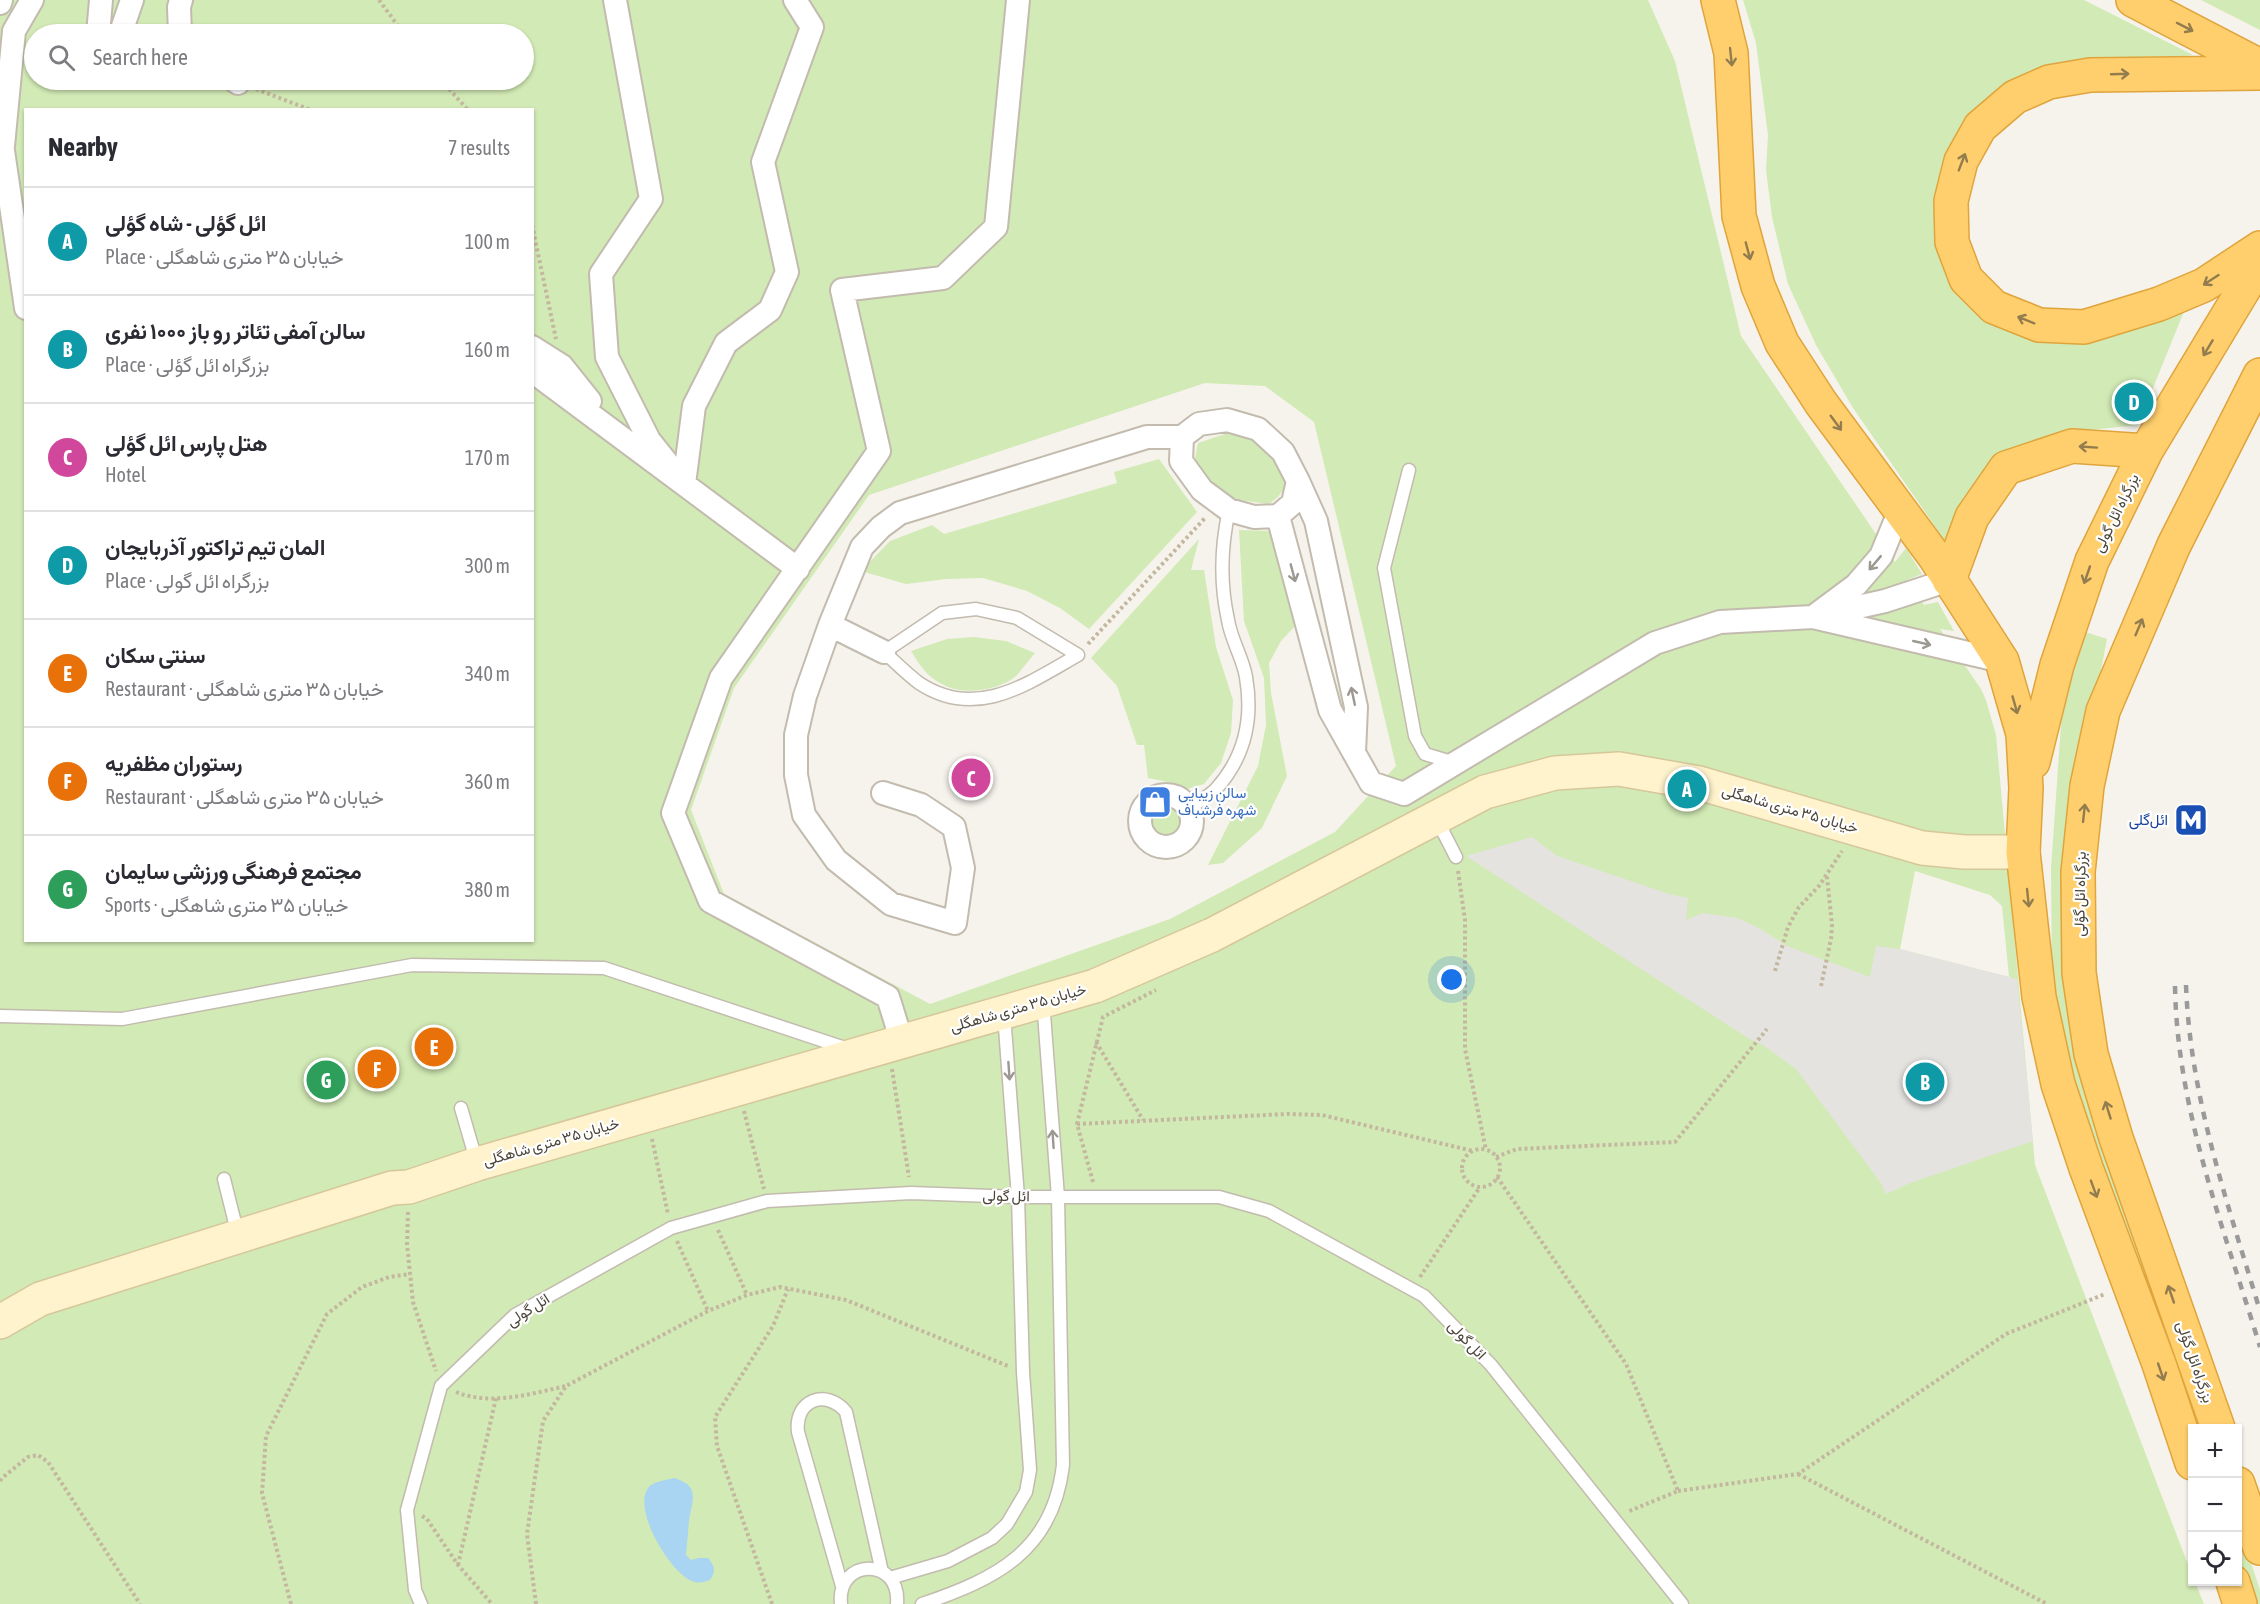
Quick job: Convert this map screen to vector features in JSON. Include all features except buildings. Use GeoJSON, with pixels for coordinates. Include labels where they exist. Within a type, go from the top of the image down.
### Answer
{"type":"FeatureCollection","features":[{"type":"Feature","properties":{"kind":"highway"},"geometry":{"type":"LineString","coordinates":[[1718,0],[1731,53],[1740,216],[1758,286],[1782,343],[1821,403],[1949,580],[2002,661],[2024,734],[2026,788],[2023,852],[2039,997],[2058,1084],[2086,1168],[2188,1449]]}},
{"type":"Feature","properties":{"kind":"highway"},"geometry":{"type":"LineString","coordinates":[[2133,0],[2260,66]]}},
{"type":"Feature","properties":{"kind":"highway"},"geometry":{"type":"LineString","coordinates":[[2260,73],[2090,75],[2049,82],[2015,97],[1980,127],[1961,161],[1951,201],[1952,242],[1966,279],[1994,307],[2039,325],[2084,327],[2158,304],[2204,285],[2260,248]]}},
{"type":"Feature","properties":{"kind":"highway","name":"بزرگراه ائل گولی"},"geometry":{"type":"LineString","coordinates":[[2026,788],[2057,666],[2092,561],[2146,451],[2260,262]]}},
{"type":"Feature","properties":{"kind":"highway","name":"بزرگراه ائل گؤلی"},"geometry":{"type":"LineString","coordinates":[[2217,1424],[2116,1138],[2091,1054],[2079,973],[2078,872],[2087,786],[2103,711],[2174,545],[2256,386]]}},
{"type":"Feature","properties":{"kind":"highway"},"geometry":{"type":"LineString","coordinates":[[1949,580],[1972,517],[2006,468],[2072,446],[2146,451]]}},
{"type":"Feature","properties":{"kind":"highway"},"geometry":{"type":"LineString","coordinates":[[2242,1496],[2260,1548]]}},
{"type":"Feature","properties":{"kind":"highway"},"geometry":{"type":"LineString","coordinates":[[2235,1586],[2240,1604]]}},
{"type":"Feature","properties":{"kind":"street"},"geometry":{"type":"LineString","coordinates":[[24,294],[2,139],[14,31],[32,0]]}},
{"type":"Feature","properties":{"kind":"street"},"geometry":{"type":"LineString","coordinates":[[99,24],[101,0]]}},
{"type":"Feature","properties":{"kind":"street"},"geometry":{"type":"LineString","coordinates":[[124,24],[132,0]]}},
{"type":"Feature","properties":{"kind":"street"},"geometry":{"type":"LineString","coordinates":[[180,24],[181,0]]}},
{"type":"Feature","properties":{"kind":"street"},"geometry":{"type":"LineString","coordinates":[[615,0],[651,199],[602,274],[607,357],[649,440],[684,484]]}},
{"type":"Feature","properties":{"kind":"street"},"geometry":{"type":"LineString","coordinates":[[684,484],[694,406],[726,343],[770,310],[787,272],[763,162],[812,27],[795,0]]}},
{"type":"Feature","properties":{"kind":"street"},"geometry":{"type":"LineString","coordinates":[[884,1047],[888,997],[710,901],[673,813],[721,678],[879,451],[842,290],[943,278],[996,227],[1018,0]]}},
{"type":"Feature","properties":{"kind":"street"},"geometry":{"type":"LineString","coordinates":[[534,348],[562,366],[571,380],[625,440]]}},
{"type":"Feature","properties":{"kind":"street"},"geometry":{"type":"LineString","coordinates":[[534,372],[798,569]]}},
{"type":"Feature","properties":{"kind":"street"},"geometry":{"type":"LineString","coordinates":[[883,793],[921,804],[954,827],[963,868],[956,923],[891,904],[836,860],[804,815],[796,776],[796,735],[805,696],[830,624],[862,548],[881,527],[900,513],[1147,437],[1182,437],[1199,424],[1227,420],[1258,429],[1283,452],[1316,521],[1356,707],[1353,754]]}},
{"type":"Feature","properties":{"kind":"street"},"geometry":{"type":"LineString","coordinates":[[1182,437],[1181,461],[1202,490],[1224,507],[1254,517],[1278,516],[1293,503],[1298,481]]}},
{"type":"Feature","properties":{"kind":"street"},"geometry":{"type":"LineString","coordinates":[[1813,617],[1856,585],[1881,556],[1900,510]]}},
{"type":"Feature","properties":{"kind":"street"},"geometry":{"type":"LineString","coordinates":[[1278,516],[1330,710],[1371,783],[1404,794],[1654,643],[1720,622],[1813,617],[1886,601],[1949,580]]}},
{"type":"Feature","properties":{"kind":"street"},"geometry":{"type":"LineString","coordinates":[[1813,617],[2002,661]]}},
{"type":"Feature","properties":{"kind":"street"},"geometry":{"type":"LineString","coordinates":[[830,624],[884,652]]}},
{"type":"Feature","properties":{"kind":"street","name":"خیابان ۳۵ متری شاهگلی"},"geometry":{"type":"LineString","coordinates":[[0,1322],[40,1299],[392,1188],[409,1187],[477,1164],[1095,986],[1212,934],[1485,792],[1545,775],[1619,769],[1699,783],[1922,848],[1965,852],[2023,852]]}},
{"type":"Feature","properties":{"kind":"lane"},"geometry":{"type":"LineString","coordinates":[[1409,470],[1384,568],[1415,736],[1425,754],[1455,763]]}},
{"type":"Feature","properties":{"kind":"lane"},"geometry":{"type":"LineString","coordinates":[[1190,807],[1215,790],[1240,754],[1249,713],[1246,676],[1228,621],[1223,576],[1224,507]]}},
{"type":"Feature","properties":{"kind":"lane"},"geometry":{"type":"LineString","coordinates":[[976,609],[1017,618],[1078,655],[1024,686],[982,700],[950,698],[920,683],[884,652],[942,613],[976,609]]}},
{"type":"Feature","properties":{"kind":"lane"},"geometry":{"type":"LineString","coordinates":[[1436,818],[1456,856]]}},
{"type":"Feature","properties":{"kind":"lane"},"geometry":{"type":"LineString","coordinates":[[0,1016],[122,1019],[412,965],[604,968],[884,1047]]}},
{"type":"Feature","properties":{"kind":"lane"},"geometry":{"type":"LineString","coordinates":[[922,1604],[984,1580],[1019,1556],[1034,1540],[1056,1503],[1063,1465],[1058,1197],[1043,1000]]}},
{"type":"Feature","properties":{"kind":"lane"},"geometry":{"type":"LineString","coordinates":[[842,1586],[847,1578],[863,1569],[886,1575],[956,1557],[992,1538],[1007,1524],[1026,1492],[1030,1470],[1023,1372],[1018,1197],[1004,1012]]}},
{"type":"Feature","properties":{"kind":"lane"},"geometry":{"type":"LineString","coordinates":[[461,1108],[477,1164]]}},
{"type":"Feature","properties":{"kind":"lane"},"geometry":{"type":"LineString","coordinates":[[224,1179],[238,1236]]}},
{"type":"Feature","properties":{"kind":"lane","name":"ائل گولی"},"geometry":{"type":"LineString","coordinates":[[441,1386],[515,1315],[671,1228],[767,1201],[911,1193],[1018,1197],[1219,1197],[1269,1211],[1424,1296],[1491,1365],[1682,1604]]}},
{"type":"Feature","properties":{"kind":"lane"},"geometry":{"type":"LineString","coordinates":[[421,1604],[415,1590],[407,1510],[441,1386]]}},
{"type":"Feature","properties":{"kind":"lane"},"geometry":{"type":"LineString","coordinates":[[841,1604],[842,1586],[798,1432],[798,1415],[803,1408],[817,1400],[833,1401],[846,1412],[886,1575],[895,1586],[897,1604]]}},
{"type":"Feature","properties":{"kind":"path"},"geometry":{"type":"LineString","coordinates":[[379,0],[397,24]]}},
{"type":"Feature","properties":{"kind":"path"},"geometry":{"type":"LineString","coordinates":[[259,90],[306,108]]}},
{"type":"Feature","properties":{"kind":"path"},"geometry":{"type":"LineString","coordinates":[[450,90],[466,108]]}},
{"type":"Feature","properties":{"kind":"path"},"geometry":{"type":"LineString","coordinates":[[534,234],[562,366]]}},
{"type":"Feature","properties":{"kind":"path"},"geometry":{"type":"LineString","coordinates":[[1078,655],[1224,507]]}},
{"type":"Feature","properties":{"kind":"path"},"geometry":{"type":"LineString","coordinates":[[1774,971],[1788,927],[1799,907],[1826,876],[1855,828]]}},
{"type":"Feature","properties":{"kind":"path"},"geometry":{"type":"LineString","coordinates":[[1456,856],[1465,920],[1465,1049],[1486,1150]]}},
{"type":"Feature","properties":{"kind":"path"},"geometry":{"type":"LineString","coordinates":[[1821,986],[1832,932],[1826,876]]}},
{"type":"Feature","properties":{"kind":"path"},"geometry":{"type":"LineString","coordinates":[[1097,1197],[1077,1124],[1102,1017],[1166,985]]}},
{"type":"Feature","properties":{"kind":"path"},"geometry":{"type":"LineString","coordinates":[[1496,1157],[1517,1149],[1675,1142],[1767,1029]]}},
{"type":"Feature","properties":{"kind":"path"},"geometry":{"type":"LineString","coordinates":[[1096,1042],[1143,1120]]}},
{"type":"Feature","properties":{"kind":"path"},"geometry":{"type":"LineString","coordinates":[[884,1047],[911,1193]]}},
{"type":"Feature","properties":{"kind":"path"},"geometry":{"type":"LineString","coordinates":[[739,1089],[767,1201]]}},
{"type":"Feature","properties":{"kind":"path"},"geometry":{"type":"LineString","coordinates":[[1077,1124],[1287,1113],[1322,1115],[1473,1151],[1486,1150],[1496,1157],[1500,1168],[1491,1184],[1480,1187],[1468,1183],[1462,1172],[1464,1159],[1473,1151]]}},
{"type":"Feature","properties":{"kind":"path"},"geometry":{"type":"LineString","coordinates":[[647,1115],[671,1228],[708,1311]]}},
{"type":"Feature","properties":{"kind":"path"},"geometry":{"type":"LineString","coordinates":[[1497,1177],[1626,1364],[1678,1491]]}},
{"type":"Feature","properties":{"kind":"path"},"geometry":{"type":"LineString","coordinates":[[409,1187],[407,1244],[413,1302],[441,1386],[472,1398],[528,1394],[566,1386],[708,1311],[747,1296],[780,1287],[846,1300],[1023,1372]]}},
{"type":"Feature","properties":{"kind":"path"},"geometry":{"type":"LineString","coordinates":[[1412,1289],[1480,1187]]}},
{"type":"Feature","properties":{"kind":"path"},"geometry":{"type":"LineString","coordinates":[[712,1217],[747,1296]]}},
{"type":"Feature","properties":{"kind":"path"},"geometry":{"type":"LineString","coordinates":[[291,1604],[262,1493],[266,1436],[327,1314],[362,1287],[389,1277],[410,1274]]}},
{"type":"Feature","properties":{"kind":"path"},"geometry":{"type":"LineString","coordinates":[[1613,1517],[1678,1491],[1798,1474],[2006,1334],[2129,1284]]}},
{"type":"Feature","properties":{"kind":"path"},"geometry":{"type":"LineString","coordinates":[[772,1604],[717,1446],[715,1417],[773,1326],[788,1288]]}},
{"type":"Feature","properties":{"kind":"path"},"geometry":{"type":"LineString","coordinates":[[536,1604],[527,1534],[543,1421],[566,1386]]}},
{"type":"Feature","properties":{"kind":"path"},"geometry":{"type":"LineString","coordinates":[[458,1565],[496,1398]]}},
{"type":"Feature","properties":{"kind":"path"},"geometry":{"type":"LineString","coordinates":[[0,1481],[28,1457],[38,1455],[48,1462],[140,1604]]}},
{"type":"Feature","properties":{"kind":"path"},"geometry":{"type":"LineString","coordinates":[[1798,1474],[2047,1604]]}},
{"type":"Feature","properties":{"kind":"path"},"geometry":{"type":"LineString","coordinates":[[407,1510],[428,1519],[458,1565],[492,1604]]}},
{"type":"Feature","properties":{"kind":"green space"},"geometry":{"type":"Polygon","coordinates":[[[0,0],[1648,0],[1675,61],[1741,336],[1895,562],[1906,548],[1922,574],[1907,580],[1924,605],[1938,602],[1954,631],[1940,629],[1986,700],[1996,735],[2035,1165],[2188,1565],[2188,1586],[2197,1586],[2204,1604],[0,1604],[0,0]],[[1205,383],[869,495],[734,688],[691,810],[724,894],[930,1004],[1170,919],[1335,832],[1396,766],[1314,422],[1265,386],[1205,383]],[[1915,871],[1900,949],[2009,977],[2002,906],[1990,895],[1915,871]]]}},
{"type":"Feature","properties":{"kind":"green space"},"geometry":{"type":"Polygon","coordinates":[[[1743,0],[2084,0],[2193,55],[2088,66],[2010,81],[1963,130],[1940,248],[2049,339],[2107,338],[2138,328],[2187,304],[2138,425],[2071,432],[1980,477],[1963,498],[1950,548],[1853,408],[1816,345],[1788,284],[1772,217],[1766,170],[1768,135],[1756,43],[1743,0]]]}},
{"type":"Feature","properties":{"kind":"green space"},"geometry":{"type":"Polygon","coordinates":[[[2201,0],[2260,0],[2260,30],[2201,0]]]}},
{"type":"Feature","properties":{"kind":"green space"},"geometry":{"type":"Polygon","coordinates":[[[1231,432],[1248,434],[1256,438],[1278,461],[1285,486],[1280,495],[1269,504],[1239,500],[1219,491],[1201,472],[1195,458],[1198,443],[1231,432]]]}},
{"type":"Feature","properties":{"kind":"green space"},"geometry":{"type":"Polygon","coordinates":[[[1159,459],[1197,512],[1089,629],[1060,608],[1027,591],[983,578],[946,579],[906,584],[861,571],[890,541],[932,525],[944,534],[1117,483],[1114,472],[1159,459]]]}},
{"type":"Feature","properties":{"kind":"green space"},"geometry":{"type":"Polygon","coordinates":[[[1239,530],[1274,531],[1295,626],[1281,641],[1269,663],[1271,693],[1287,776],[1262,828],[1223,863],[1208,865],[1258,766],[1266,725],[1264,678],[1244,621],[1239,530]]]}},
{"type":"Feature","properties":{"kind":"green space"},"geometry":{"type":"Polygon","coordinates":[[[1199,539],[1191,570],[1204,570],[1216,647],[1233,700],[1231,733],[1221,763],[1204,784],[1187,789],[1173,783],[1148,778],[1144,745],[1137,745],[1117,686],[1091,658],[1199,539]]]}},
{"type":"Feature","properties":{"kind":"green space"},"geometry":{"type":"Polygon","coordinates":[[[2082,631],[2107,639],[2063,867],[2063,973],[2068,1017],[2098,1138],[2204,1424],[2191,1424],[2108,1203],[2056,1018],[2052,974],[2051,869],[2064,681],[2082,631]]]}},
{"type":"Feature","properties":{"kind":"green space"},"geometry":{"type":"Polygon","coordinates":[[[974,637],[1006,641],[1035,653],[1010,680],[991,688],[970,691],[950,688],[932,678],[911,651],[947,639],[974,637]]]}},
{"type":"Feature","properties":{"kind":"green space"},"geometry":{"type":"Polygon","coordinates":[[[1166,808],[1176,812],[1180,822],[1176,832],[1166,836],[1156,832],[1152,822],[1156,812],[1166,808]]]}},
{"type":"Feature","properties":{"kind":"green space"},"geometry":{"type":"Polygon","coordinates":[[[2242,1536],[2260,1590],[2260,1604],[2249,1604],[2242,1581],[2242,1536]]]}},
{"type":"Feature","properties":{"kind":"shaded area"},"geometry":{"type":"Polygon","coordinates":[[[1532,837],[1557,856],[1669,894],[1688,898],[1686,920],[1703,913],[1737,918],[1759,928],[1787,946],[1870,977],[1876,946],[1899,949],[2017,979],[2033,1141],[1910,1183],[1886,1194],[1881,1183],[1796,1069],[1763,1045],[1748,1038],[1466,856],[1532,837]]]}},
{"type":"Feature","properties":{"kind":"water"},"geometry":{"type":"Polygon","coordinates":[[[674,1478],[688,1485],[693,1495],[686,1555],[691,1560],[708,1558],[714,1569],[710,1580],[697,1582],[683,1575],[663,1552],[648,1522],[645,1494],[651,1485],[674,1478]]]}},
{"type":"Feature","properties":{"kind":"railway"},"geometry":{"type":"LineString","coordinates":[[2186,985],[2195,1069],[2212,1150],[2260,1311]]}},
{"type":"Feature","properties":{"kind":"railway"},"geometry":{"type":"LineString","coordinates":[[2175,986],[2178,1033],[2193,1124],[2260,1347]]}},
{"type":"Feature","properties":{"kind":"place","name":"المان تیم تراکتور آذربایجان"},"geometry":{"type":"Point","coordinates":[2134,402]}},
{"type":"Feature","properties":{"kind":"place","name":"هتل پارس ائل گؤلی"},"geometry":{"type":"Point","coordinates":[971,778]}},
{"type":"Feature","properties":{"kind":"place","name":"ائل گؤلی - شاه گؤلی"},"geometry":{"type":"Point","coordinates":[1687,789]}},
{"type":"Feature","properties":{"kind":"place","name":"سالن زیبایی شهره فرشباف"},"geometry":{"type":"Point","coordinates":[1155,802]}},
{"type":"Feature","properties":{"kind":"place","name":"ائل‌گلی"},"geometry":{"type":"Point","coordinates":[2191,820]}},
{"type":"Feature","properties":{"kind":"place","name":"سنتی سکان"},"geometry":{"type":"Point","coordinates":[434,1047]}},
{"type":"Feature","properties":{"kind":"place","name":"رستوران مظفریه"},"geometry":{"type":"Point","coordinates":[377,1069]}},
{"type":"Feature","properties":{"kind":"place","name":"مجتمع فرهنگی ورزشی سایمان"},"geometry":{"type":"Point","coordinates":[326,1080]}},
{"type":"Feature","properties":{"kind":"place","name":"سالن آمفی تئاتر رو باز ۱۰۰۰ نفری"},"geometry":{"type":"Point","coordinates":[1925,1082]}}]}
